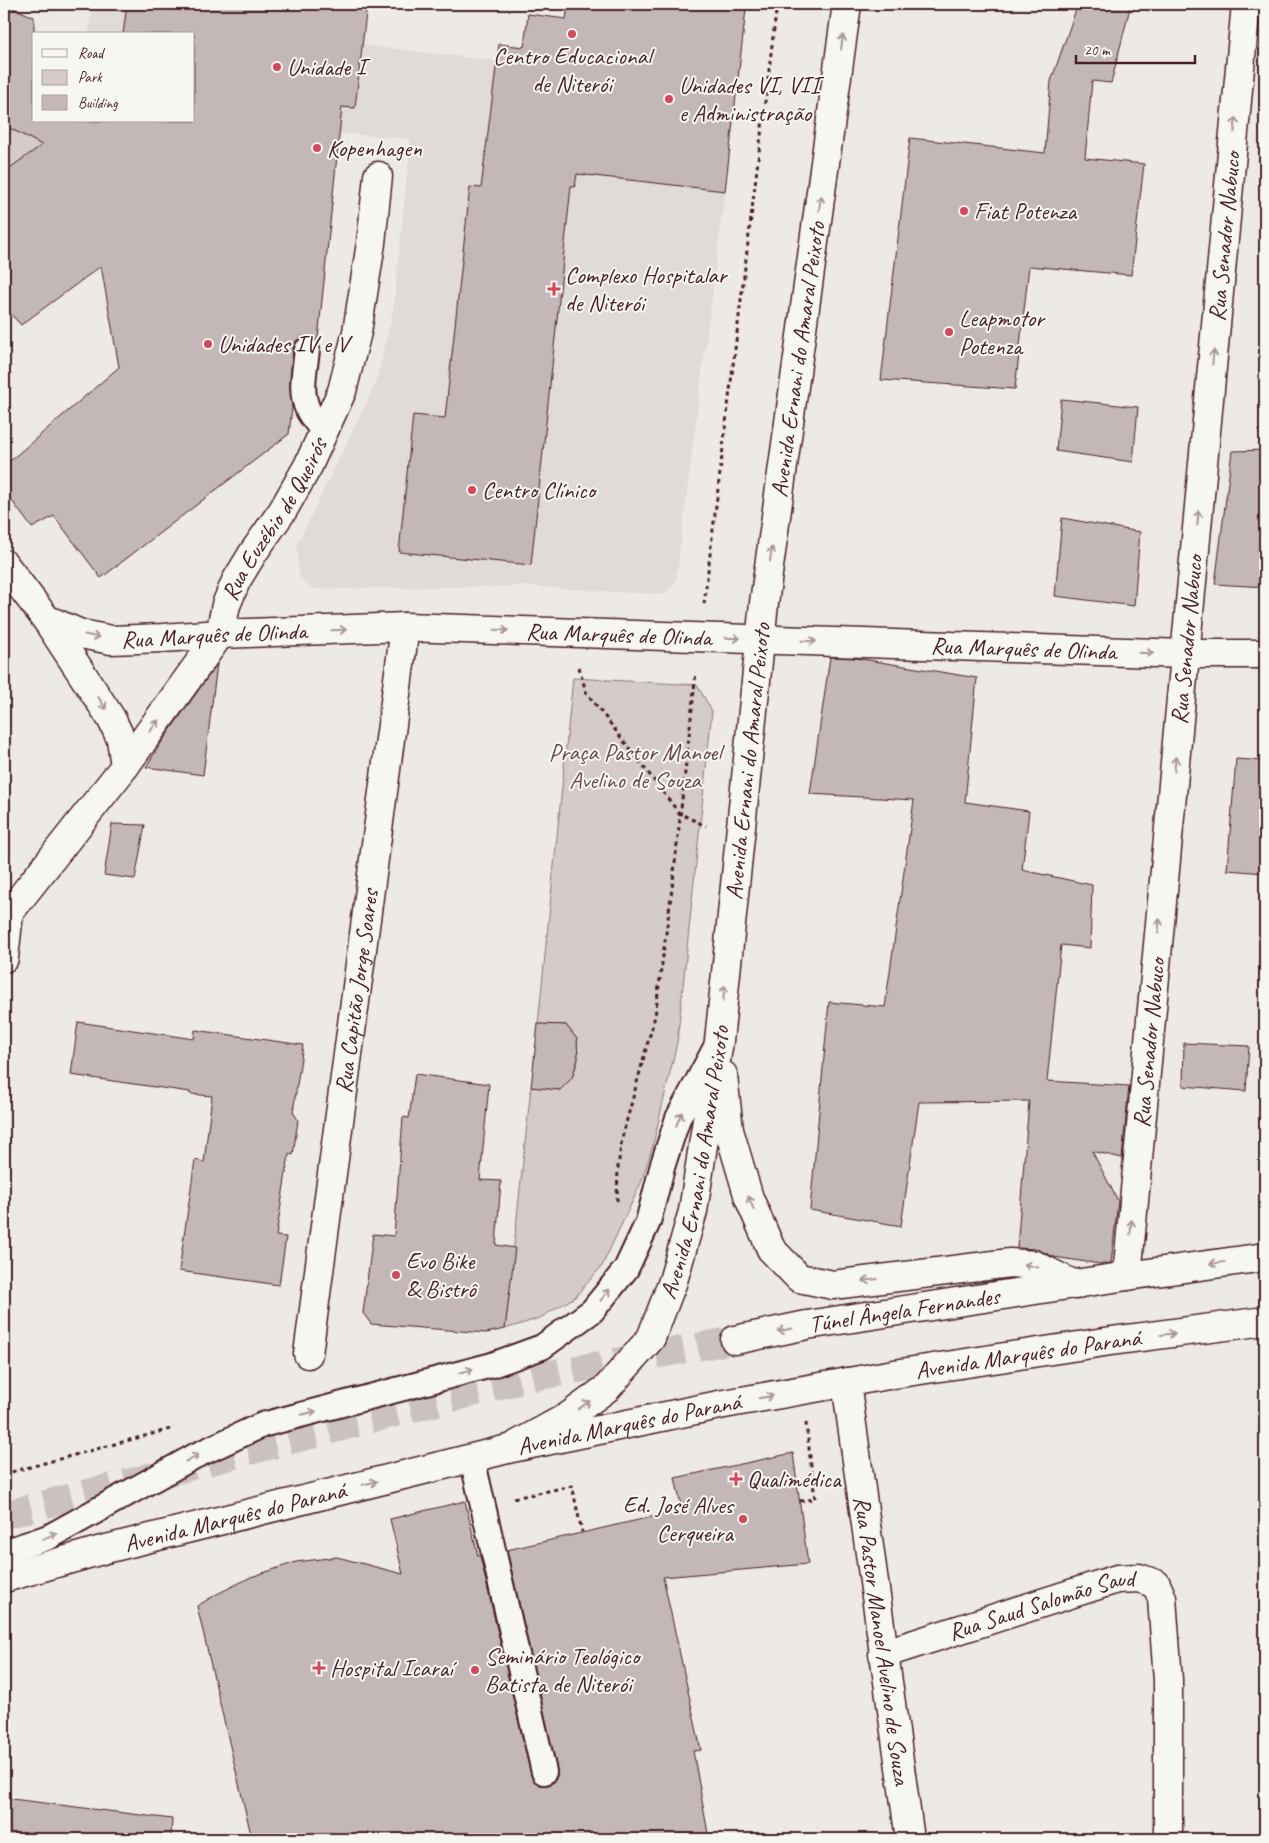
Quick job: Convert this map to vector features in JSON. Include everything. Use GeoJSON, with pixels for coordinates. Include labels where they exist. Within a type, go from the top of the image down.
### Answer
{"type":"FeatureCollection","features":[{"type":"Feature","properties":{"kind":"street","name":"Avenida Ernani do Amaral Peixoto"},"geometry":{"type":"LineString","coordinates":[[512,1448],[569,1416],[607,1388],[651,1338],[673,1281],[693,1211],[719,1041],[760,639],[847,4]]}},
{"type":"Feature","properties":{"kind":"street","name":"Rua Senador Nabuco"},"geometry":{"type":"LineString","coordinates":[[1127,1276],[1246,4]]}},
{"type":"Feature","properties":{"kind":"street","name":"Rua Euzébio de Queirós"},"geometry":{"type":"LineString","coordinates":[[6,916],[125,766],[220,634],[226,605],[236,581],[283,510],[308,466],[342,391],[357,332],[371,243],[378,176]]}},
{"type":"Feature","properties":{"kind":"street","name":"Rua Marquês de Olinda"},"geometry":{"type":"LineString","coordinates":[[4,564],[46,619],[81,634],[111,640],[405,627],[1185,654],[1265,654]]}},
{"type":"Feature","properties":{"kind":"street"},"geometry":{"type":"LineString","coordinates":[[46,619],[111,718],[121,739],[125,766]]}},
{"type":"Feature","properties":{"kind":"street","name":"Rua Capitão Jorge Soares"},"geometry":{"type":"LineString","coordinates":[[308,1354],[405,627]]}},
{"type":"Feature","properties":{"kind":"street"},"geometry":{"type":"LineString","coordinates":[[4,958],[6,916]]}},
{"type":"Feature","properties":{"kind":"street"},"geometry":{"type":"LineString","coordinates":[[719,1041],[729,1130],[749,1198],[771,1249],[799,1278],[833,1285],[1010,1262],[1035,1265],[1075,1285],[1265,1257]]}},
{"type":"Feature","properties":{"kind":"street","name":"Túnel Ângela Fernandes"},"geometry":{"type":"LineString","coordinates":[[735,1340],[807,1325],[1075,1285]]}},
{"type":"Feature","properties":{"kind":"street","name":"Avenida Marquês do Paraná"},"geometry":{"type":"LineString","coordinates":[[4,1578],[102,1550],[512,1448],[724,1404],[846,1382],[1265,1321]]}},
{"type":"Feature","properties":{"kind":"street","name":"Rua Pastor Manoel Avelino de Souza"},"geometry":{"type":"LineString","coordinates":[[846,1382],[910,1839]]}},
{"type":"Feature","properties":{"kind":"street","name":"Rua Saud Salomão Saud"},"geometry":{"type":"LineString","coordinates":[[883,1654],[1117,1579],[1139,1578],[1156,1584],[1162,1598],[1168,1672],[1168,1839]]}},
{"type":"Feature","properties":{"kind":"lane"},"geometry":{"type":"LineString","coordinates":[[307,350],[303,385],[304,399],[308,411],[324,432]]}},
{"type":"Feature","properties":{"kind":"lane"},"geometry":{"type":"LineString","coordinates":[[4,1552],[49,1537],[195,1456],[262,1424],[492,1365],[542,1347],[592,1311],[626,1268],[648,1222],[662,1164],[678,1118],[719,1041]]}},
{"type":"Feature","properties":{"kind":"lane"},"geometry":{"type":"LineString","coordinates":[[472,1458],[544,1772]]}},
{"type":"Feature","properties":{"kind":"path"},"geometry":{"type":"LineString","coordinates":[[617,1202],[618,1167],[622,1138],[655,1016],[673,881],[679,813],[777,4]]}},
{"type":"Feature","properties":{"kind":"path"},"geometry":{"type":"LineString","coordinates":[[569,632],[586,692],[679,813],[739,842]]}},
{"type":"Feature","properties":{"kind":"path"},"geometry":{"type":"LineString","coordinates":[[800,1501],[815,1499],[809,1450]]}},
{"type":"Feature","properties":{"kind":"path"},"geometry":{"type":"LineString","coordinates":[[508,1499],[572,1486],[582,1532]]}},
{"type":"Feature","properties":{"kind":"shaded area","name":"Complexo Hospitalar de Niterói"},"geometry":{"type":"Polygon","coordinates":[[[93,4],[367,4],[363,45],[496,61],[499,44],[524,47],[740,58],[676,579],[666,594],[527,586],[312,589],[299,577],[297,545],[376,383],[393,311],[411,139],[340,133],[318,339],[300,338],[289,434],[101,578],[20,471],[119,367],[195,122],[195,32],[88,32],[93,4]]]}},
{"type":"Feature","properties":{"kind":"green space"},"geometry":{"type":"Polygon","coordinates":[[[4,125],[84,167],[21,161],[4,172],[4,125]]]}},
{"type":"Feature","properties":{"kind":"green space","name":"Praça Pastor Manoel Avelino de Souza"},"geometry":{"type":"Polygon","coordinates":[[[573,678],[697,685],[712,711],[677,1043],[653,1145],[641,1183],[602,1266],[575,1297],[540,1318],[505,1329],[531,1087],[560,1090],[572,1078],[578,1059],[577,1039],[566,1025],[538,1024],[573,678]]]}},
{"type":"Feature","properties":{"kind":"building","name":"Unidades IV e V"},"geometry":{"type":"Polygon","coordinates":[[[4,4],[34,17],[34,32],[32,32],[32,122],[195,122],[195,32],[123,32],[127,4],[367,4],[355,108],[342,107],[318,339],[308,336],[302,337],[296,341],[293,348],[290,380],[292,408],[289,434],[101,578],[54,516],[32,528],[4,490],[4,466],[119,367],[101,266],[21,325],[4,307],[4,172],[42,145],[4,125],[4,4]]]}},
{"type":"Feature","properties":{"kind":"building"},"geometry":{"type":"Polygon","coordinates":[[[568,4],[695,4],[746,9],[725,191],[577,174],[575,187],[571,186],[531,565],[399,552],[413,415],[445,418],[470,187],[481,188],[499,44],[524,47],[528,14],[566,19],[568,4]]]}},
{"type":"Feature","properties":{"kind":"building"},"geometry":{"type":"Polygon","coordinates":[[[1078,4],[1131,4],[1111,83],[1092,81],[1085,158],[1144,164],[1131,275],[1029,266],[1015,389],[881,380],[910,138],[1045,153],[1051,81],[1078,4]]]}},
{"type":"Feature","properties":{"kind":"building"},"geometry":{"type":"Polygon","coordinates":[[[1061,399],[1138,407],[1133,462],[1056,451],[1061,399]]]}},
{"type":"Feature","properties":{"kind":"building"},"geometry":{"type":"Polygon","coordinates":[[[1265,450],[1265,587],[1215,584],[1232,451],[1265,450]]]}},
{"type":"Feature","properties":{"kind":"building"},"geometry":{"type":"Polygon","coordinates":[[[1062,518],[1140,532],[1134,606],[1055,596],[1062,518]]]}},
{"type":"Feature","properties":{"kind":"building"},"geometry":{"type":"Polygon","coordinates":[[[830,657],[856,658],[977,678],[965,802],[1029,811],[1022,870],[1092,885],[1090,948],[1061,945],[1047,1081],[1129,1086],[1122,1158],[1092,1151],[1118,1201],[1111,1263],[1100,1264],[1054,1257],[1037,1249],[1017,1248],[1029,1101],[919,1102],[901,1226],[810,1210],[829,1002],[885,1007],[914,800],[810,794],[830,657]]]}},
{"type":"Feature","properties":{"kind":"building"},"geometry":{"type":"Polygon","coordinates":[[[217,664],[203,775],[146,767],[159,746],[217,664]]]}},
{"type":"Feature","properties":{"kind":"building"},"geometry":{"type":"Polygon","coordinates":[[[1236,759],[1265,761],[1265,873],[1227,870],[1236,759]]]}},
{"type":"Feature","properties":{"kind":"building"},"geometry":{"type":"Polygon","coordinates":[[[112,824],[145,825],[135,879],[104,875],[112,824]]]}},
{"type":"Feature","properties":{"kind":"building"},"geometry":{"type":"Polygon","coordinates":[[[78,1022],[194,1039],[195,1030],[303,1045],[293,1112],[298,1120],[293,1155],[289,1154],[276,1236],[286,1237],[279,1285],[179,1271],[195,1160],[204,1162],[212,1096],[71,1075],[78,1022]]]}},
{"type":"Feature","properties":{"kind":"building"},"geometry":{"type":"Polygon","coordinates":[[[538,1024],[566,1025],[577,1039],[578,1059],[572,1078],[560,1090],[531,1087],[538,1024]]]}},
{"type":"Feature","properties":{"kind":"building"},"geometry":{"type":"Polygon","coordinates":[[[1184,1043],[1249,1046],[1246,1091],[1183,1086],[1184,1043]]]}},
{"type":"Feature","properties":{"kind":"building"},"geometry":{"type":"Polygon","coordinates":[[[415,1074],[489,1084],[480,1180],[501,1181],[496,1245],[515,1248],[505,1329],[486,1333],[371,1324],[363,1313],[373,1234],[394,1236],[403,1117],[409,1118],[415,1074]]]}},
{"type":"Feature","properties":{"kind":"building"},"geometry":{"type":"Polygon","coordinates":[[[793,1453],[808,1564],[663,1577],[701,1750],[693,1751],[709,1839],[252,1839],[197,1606],[251,1577],[296,1562],[337,1557],[403,1574],[390,1519],[465,1501],[478,1556],[480,1556],[531,1775],[534,1781],[540,1785],[548,1785],[554,1782],[557,1776],[557,1769],[507,1550],[682,1510],[675,1478],[793,1453]]]}},
{"type":"Feature","properties":{"kind":"building"},"geometry":{"type":"Polygon","coordinates":[[[4,1798],[172,1819],[171,1839],[4,1839],[4,1798]]]}},
{"type":"Feature","properties":{"kind":"tunnel"},"geometry":{"type":"LineString","coordinates":[[4,1515],[529,1378],[735,1340]]}},
{"type":"Feature","properties":{"kind":"place","name":"Centro Educacional de Niterói"},"geometry":{"type":"Point","coordinates":[572,34]}},
{"type":"Feature","properties":{"kind":"place","name":"Unidade I"},"geometry":{"type":"Point","coordinates":[277,67]}},
{"type":"Feature","properties":{"kind":"place","name":"Unidades VI, VII e Administração"},"geometry":{"type":"Point","coordinates":[669,99]}},
{"type":"Feature","properties":{"kind":"place","name":"Kopenhagen"},"geometry":{"type":"Point","coordinates":[317,148]}},
{"type":"Feature","properties":{"kind":"place","name":"Fiat Potenza"},"geometry":{"type":"Point","coordinates":[964,211]}},
{"type":"Feature","properties":{"kind":"place","name":"Complexo Hospitalar de Niterói"},"geometry":{"type":"Point","coordinates":[554,289]}},
{"type":"Feature","properties":{"kind":"place","name":"Leapmotor Potenza"},"geometry":{"type":"Point","coordinates":[949,332]}},
{"type":"Feature","properties":{"kind":"place","name":"Unidades IV e V"},"geometry":{"type":"Point","coordinates":[208,344]}},
{"type":"Feature","properties":{"kind":"place","name":"Centro Clínico"},"geometry":{"type":"Point","coordinates":[472,490]}},
{"type":"Feature","properties":{"kind":"place","name":"Evo Bike & Bistrô"},"geometry":{"type":"Point","coordinates":[396,1275]}},
{"type":"Feature","properties":{"kind":"place","name":"Qualimédica"},"geometry":{"type":"Point","coordinates":[736,1479]}},
{"type":"Feature","properties":{"kind":"place","name":"Ed. José Alves Cerqueira"},"geometry":{"type":"Point","coordinates":[743,1519]}},
{"type":"Feature","properties":{"kind":"place","name":"Hospital Icaraí"},"geometry":{"type":"Point","coordinates":[319,1668]}},
{"type":"Feature","properties":{"kind":"place","name":"Seminário Teológico Batista de Niterói"},"geometry":{"type":"Point","coordinates":[475,1670]}}]}
